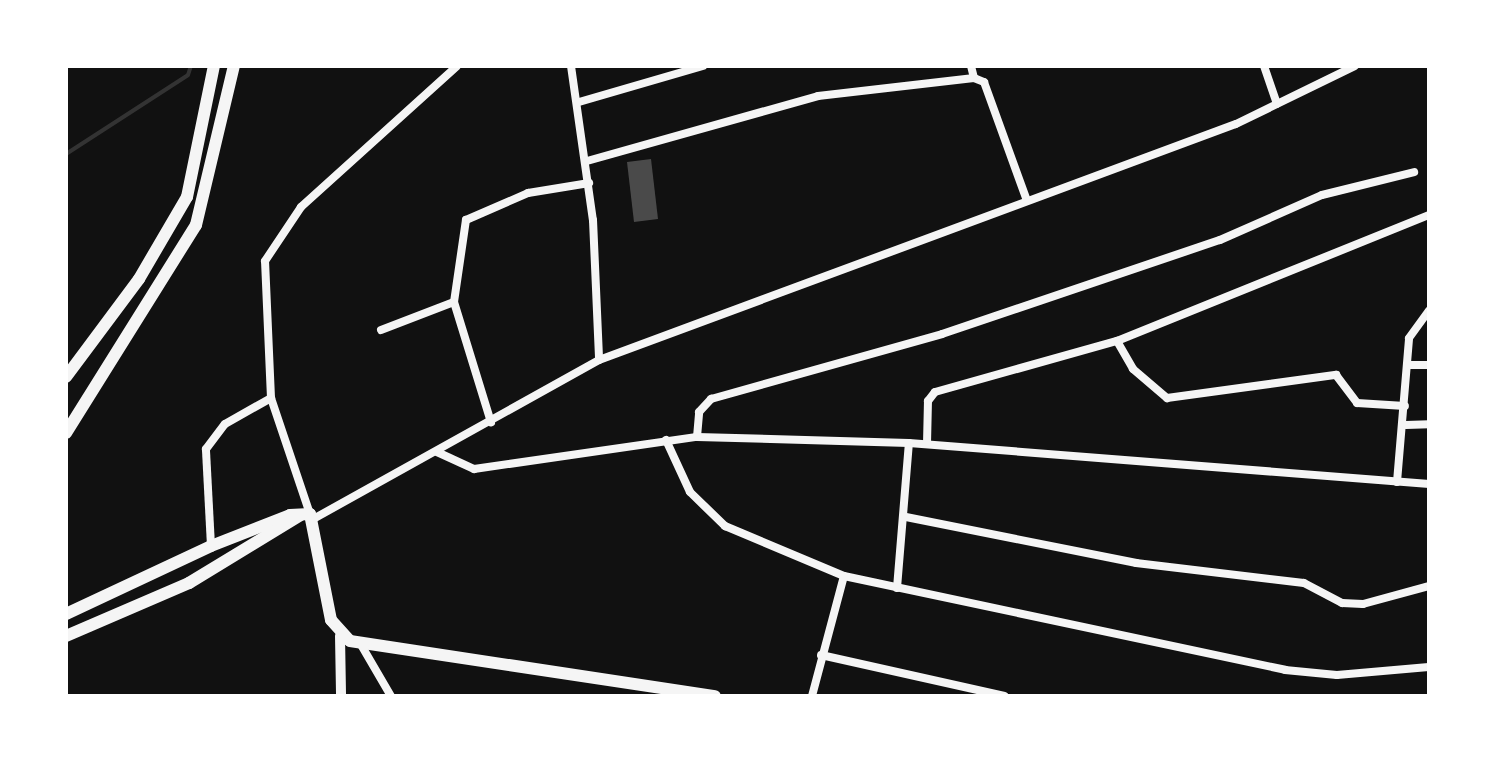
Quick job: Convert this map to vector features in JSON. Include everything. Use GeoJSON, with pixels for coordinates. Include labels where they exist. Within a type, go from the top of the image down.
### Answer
{"type":"FeatureCollection","features":[{"type":"Feature","properties":{"kind":"main road"},"geometry":{"type":"LineString","coordinates":[[66,377],[139,279],[187,197],[214,66]]}},
{"type":"Feature","properties":{"kind":"main road"},"geometry":{"type":"LineString","coordinates":[[66,433],[196,225],[234,66]]}},
{"type":"Feature","properties":{"kind":"main road"},"geometry":{"type":"LineString","coordinates":[[66,614],[211,546],[308,516]]}},
{"type":"Feature","properties":{"kind":"main road"},"geometry":{"type":"LineString","coordinates":[[66,636],[189,583],[308,516]]}},
{"type":"Feature","properties":{"kind":"main road"},"geometry":{"type":"LineString","coordinates":[[308,516],[340,636],[360,643],[715,696]]}},
{"type":"Feature","properties":{"kind":"street"},"geometry":{"type":"LineString","coordinates":[[457,66],[301,207],[265,261],[271,398],[308,516],[437,452],[599,360],[1277,104],[1355,66]]}},
{"type":"Feature","properties":{"kind":"street"},"geometry":{"type":"LineString","coordinates":[[571,66],[587,161],[599,360]]}},
{"type":"Feature","properties":{"kind":"street"},"geometry":{"type":"LineString","coordinates":[[579,102],[703,66]]}},
{"type":"Feature","properties":{"kind":"street"},"geometry":{"type":"LineString","coordinates":[[971,66],[974,78]]}},
{"type":"Feature","properties":{"kind":"street"},"geometry":{"type":"LineString","coordinates":[[1264,66],[1277,104]]}},
{"type":"Feature","properties":{"kind":"street"},"geometry":{"type":"LineString","coordinates":[[587,161],[818,96],[974,78],[984,82],[1026,198]]}},
{"type":"Feature","properties":{"kind":"street"},"geometry":{"type":"LineString","coordinates":[[697,437],[699,412],[711,399],[915,342],[1220,240],[1322,195],[1414,172]]}},
{"type":"Feature","properties":{"kind":"street"},"geometry":{"type":"LineString","coordinates":[[491,422],[454,302],[466,220],[528,193],[589,183]]}},
{"type":"Feature","properties":{"kind":"street"},"geometry":{"type":"LineString","coordinates":[[927,444],[928,401],[935,392],[1117,341],[1429,215]]}},
{"type":"Feature","properties":{"kind":"street"},"geometry":{"type":"LineString","coordinates":[[381,330],[454,302]]}},
{"type":"Feature","properties":{"kind":"street"},"geometry":{"type":"LineString","coordinates":[[1397,482],[1406,425],[1409,338],[1429,310]]}},
{"type":"Feature","properties":{"kind":"street"},"geometry":{"type":"LineString","coordinates":[[1117,341],[1133,369],[1167,398],[1336,375],[1357,403],[1405,406]]}},
{"type":"Feature","properties":{"kind":"street"},"geometry":{"type":"LineString","coordinates":[[1407,365],[1429,365]]}},
{"type":"Feature","properties":{"kind":"street"},"geometry":{"type":"LineString","coordinates":[[211,546],[206,449],[225,424],[271,398]]}},
{"type":"Feature","properties":{"kind":"street"},"geometry":{"type":"LineString","coordinates":[[1406,425],[1429,424]]}},
{"type":"Feature","properties":{"kind":"street"},"geometry":{"type":"LineString","coordinates":[[437,452],[474,469],[697,437],[909,443],[1429,484]]}},
{"type":"Feature","properties":{"kind":"street"},"geometry":{"type":"LineString","coordinates":[[666,440],[700,505],[725,526],[844,576],[1285,670],[1337,675],[1429,667]]}},
{"type":"Feature","properties":{"kind":"street"},"geometry":{"type":"LineString","coordinates":[[897,588],[906,517],[909,443]]}},
{"type":"Feature","properties":{"kind":"street"},"geometry":{"type":"LineString","coordinates":[[906,517],[1136,563],[1304,583],[1342,603],[1363,604],[1429,586]]}},
{"type":"Feature","properties":{"kind":"street"},"geometry":{"type":"LineString","coordinates":[[812,696],[844,576]]}},
{"type":"Feature","properties":{"kind":"street"},"geometry":{"type":"LineString","coordinates":[[340,636],[341,696]]}},
{"type":"Feature","properties":{"kind":"street"},"geometry":{"type":"LineString","coordinates":[[360,643],[391,696]]}},
{"type":"Feature","properties":{"kind":"street"},"geometry":{"type":"LineString","coordinates":[[821,655],[1004,696]]}},
{"type":"Feature","properties":{"kind":"building"},"geometry":{"type":"Polygon","coordinates":[[[651,159],[658,219],[634,222],[627,162],[651,159]]]}},
{"type":"Feature","properties":{"kind":"waterway"},"geometry":{"type":"LineString","coordinates":[[66,154],[188,75],[191,66]]}}]}
